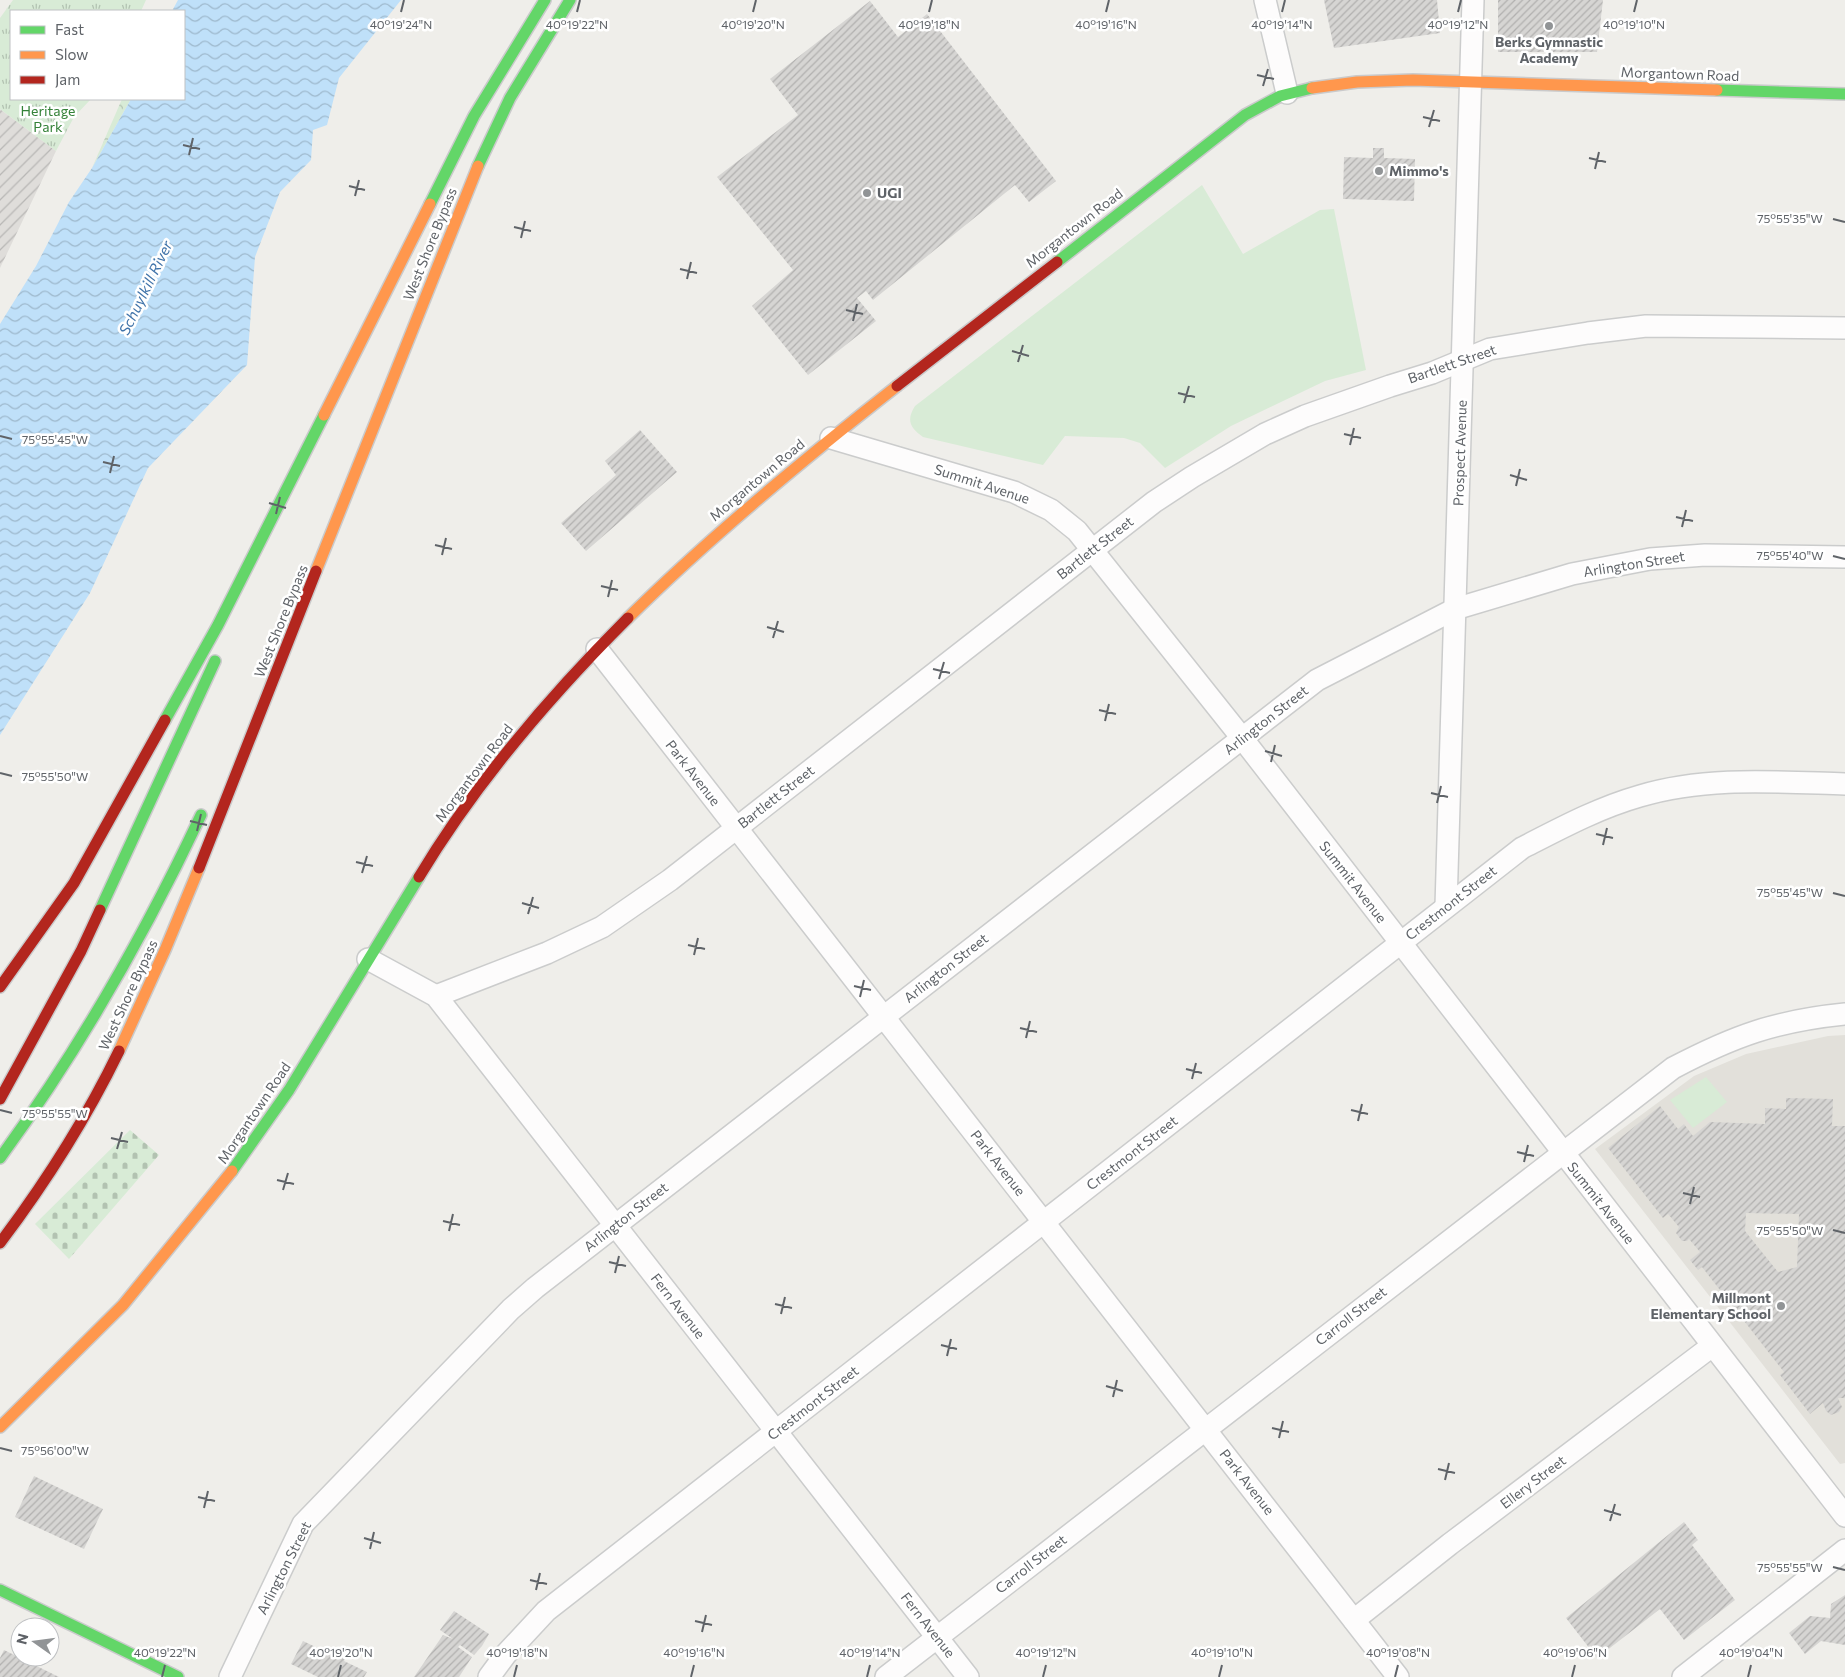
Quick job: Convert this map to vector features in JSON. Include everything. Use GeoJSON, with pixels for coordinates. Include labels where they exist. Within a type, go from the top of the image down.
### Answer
{"type":"FeatureCollection","features":[{"type":"Feature","properties":{"kind":"main road","name":"West Shore Bypass"},"geometry":{"type":"LineString","coordinates":[[0,987],[74,883],[218,625],[474,116],[545,0]]}},
{"type":"Feature","properties":{"kind":"main road","name":"West Shore Bypass"},"geometry":{"type":"LineString","coordinates":[[0,1243],[56,1164],[102,1085],[166,948],[484,150],[529,65],[570,0]]}},
{"type":"Feature","properties":{"kind":"main road","name":"Morgantown Road"},"geometry":{"type":"LineString","coordinates":[[0,1427],[87,1343],[123,1305],[221,1187],[289,1090],[427,863],[489,776],[530,724],[597,649],[695,553],[831,438],[1245,115],[1272,99],[1287,93],[1327,86],[1367,83],[1471,82],[1845,94]]}},
{"type":"Feature","properties":{"kind":"main road"},"geometry":{"type":"LineString","coordinates":[[227,633],[300,462]]}},
{"type":"Feature","properties":{"kind":"main road"},"geometry":{"type":"LineString","coordinates":[[245,719],[344,502]]}},
{"type":"Feature","properties":{"kind":"main road"},"geometry":{"type":"LineString","coordinates":[[0,1099],[81,951],[220,651]]}},
{"type":"Feature","properties":{"kind":"main road"},"geometry":{"type":"LineString","coordinates":[[0,1158],[50,1088],[106,1000],[153,915],[208,800]]}},
{"type":"Feature","properties":{"kind":"main road"},"geometry":{"type":"LineString","coordinates":[[0,1590],[178,1677]]}},
{"type":"Feature","properties":{"kind":"street"},"geometry":{"type":"LineString","coordinates":[[1265,0],[1287,93]]}},
{"type":"Feature","properties":{"kind":"street","name":"Prospect Avenue"},"geometry":{"type":"LineString","coordinates":[[1446,906],[1473,0]]}},
{"type":"Feature","properties":{"kind":"street","name":"Bartlett Street"},"geometry":{"type":"LineString","coordinates":[[436,996],[547,953],[602,928],[736,828],[1154,502],[1192,476],[1266,434],[1324,409],[1462,361],[1490,349],[1588,333],[1646,326],[1845,328]]}},
{"type":"Feature","properties":{"kind":"street","name":"Summit Avenue"},"geometry":{"type":"LineString","coordinates":[[831,438],[1033,499],[1051,510],[1077,531],[1242,738],[1845,1516]]}},
{"type":"Feature","properties":{"kind":"street","name":"Arlington Street"},"geometry":{"type":"LineString","coordinates":[[230,1677],[303,1524],[510,1309],[615,1225],[1317,680],[1455,609],[1572,574],[1650,559],[1730,554],[1845,557]]}},
{"type":"Feature","properties":{"kind":"street","name":"Park Avenue"},"geometry":{"type":"LineString","coordinates":[[597,649],[1398,1677]]}},
{"type":"Feature","properties":{"kind":"street","name":"Crestmont Street"},"geometry":{"type":"LineString","coordinates":[[489,1677],[506,1654],[546,1611],[1522,848],[1598,810],[1641,796],[1682,787],[1714,783],[1845,784]]}},
{"type":"Feature","properties":{"kind":"street","name":"Fern Avenue"},"geometry":{"type":"LineString","coordinates":[[368,959],[436,996],[968,1677]]}},
{"type":"Feature","properties":{"kind":"street","name":"Carroll Street"},"geometry":{"type":"LineString","coordinates":[[886,1677],[1673,1068],[1721,1044],[1776,1025],[1845,1014]]}},
{"type":"Feature","properties":{"kind":"street","name":"Ellery Street"},"geometry":{"type":"LineString","coordinates":[[1354,1620],[1450,1544],[1712,1346]]}},
{"type":"Feature","properties":{"kind":"street"},"geometry":{"type":"LineString","coordinates":[[1683,1677],[1845,1550]]}},
{"type":"Feature","properties":{"kind":"shaded area"},"geometry":{"type":"Polygon","coordinates":[[[0,109],[56,151],[0,268],[0,109]]]}},
{"type":"Feature","properties":{"kind":"shaded area","name":"Millmont Elementary School"},"geometry":{"type":"Polygon","coordinates":[[[1845,1035],[1845,1463],[1840,1464],[1595,1149],[1694,1076],[1746,1054],[1828,1036],[1845,1035]]]}},
{"type":"Feature","properties":{"kind":"green space","name":"Heritage Park"},"geometry":{"type":"Polygon","coordinates":[[[13,0],[146,0],[141,10],[10,10],[10,100],[90,100],[74,117],[56,151],[0,109],[0,18],[13,0]]]}},
{"type":"Feature","properties":{"kind":"green space"},"geometry":{"type":"Polygon","coordinates":[[[122,100],[130,100],[92,168],[122,100]]]}},
{"type":"Feature","properties":{"kind":"green space"},"geometry":{"type":"Polygon","coordinates":[[[1202,185],[1243,254],[1320,210],[1334,209],[1366,370],[1325,381],[1231,426],[1165,468],[1140,443],[1124,438],[1065,436],[1043,465],[923,437],[912,427],[910,420],[915,406],[1202,185]]]}},
{"type":"Feature","properties":{"kind":"green space"},"geometry":{"type":"Polygon","coordinates":[[[1706,1077],[1727,1102],[1693,1128],[1670,1100],[1706,1077]]]}},
{"type":"Feature","properties":{"kind":"green space"},"geometry":{"type":"Polygon","coordinates":[[[130,1130],[159,1155],[69,1259],[35,1224],[130,1130]]]}},
{"type":"Feature","properties":{"kind":"water","name":"Schuylkill River"},"geometry":{"type":"Polygon","coordinates":[[[178,0],[401,0],[339,78],[327,125],[313,130],[311,160],[280,192],[255,257],[247,365],[148,468],[90,593],[0,735],[0,324],[36,266],[69,202],[92,168],[130,100],[185,100],[185,10],[173,10],[178,0]]]}},
{"type":"Feature","properties":{"kind":"building"},"geometry":{"type":"Polygon","coordinates":[[[1324,0],[1437,0],[1440,33],[1334,48],[1324,0]]]}},
{"type":"Feature","properties":{"kind":"building","name":"Berks Gymnastic Academy"},"geometry":{"type":"Polygon","coordinates":[[[1498,0],[1603,0],[1597,52],[1498,52],[1498,0]]]}},
{"type":"Feature","properties":{"kind":"building","name":"UGI"},"geometry":{"type":"Polygon","coordinates":[[[870,1],[898,37],[927,14],[1056,181],[1029,202],[1015,185],[873,300],[866,291],[857,298],[876,321],[808,375],[752,306],[793,270],[717,177],[798,115],[770,79],[870,1]]]}},
{"type":"Feature","properties":{"kind":"building","name":"Mimmo's"},"geometry":{"type":"Polygon","coordinates":[[[1373,148],[1384,148],[1384,158],[1415,159],[1414,201],[1343,199],[1344,157],[1373,158],[1373,148]]]}},
{"type":"Feature","properties":{"kind":"building"},"geometry":{"type":"Polygon","coordinates":[[[640,430],[677,472],[586,551],[561,523],[616,475],[605,461],[640,430]]]}},
{"type":"Feature","properties":{"kind":"building","name":"Millmont Elementary School"},"geometry":{"type":"Polygon","coordinates":[[[1786,1098],[1833,1099],[1832,1126],[1845,1126],[1845,1398],[1838,1398],[1842,1407],[1839,1412],[1831,1415],[1826,1411],[1823,1403],[1810,1414],[1780,1375],[1784,1372],[1702,1267],[1698,1270],[1690,1260],[1700,1252],[1689,1239],[1682,1241],[1676,1233],[1679,1227],[1668,1214],[1663,1218],[1608,1148],[1660,1106],[1678,1129],[1684,1124],[1693,1136],[1710,1122],[1765,1124],[1765,1108],[1786,1109],[1786,1098]],[[1746,1213],[1745,1231],[1778,1272],[1797,1267],[1799,1214],[1746,1213]]]}},
{"type":"Feature","properties":{"kind":"building"},"geometry":{"type":"Polygon","coordinates":[[[34,1476],[103,1509],[84,1549],[15,1517],[34,1476]]]}},
{"type":"Feature","properties":{"kind":"building"},"geometry":{"type":"Polygon","coordinates":[[[1684,1522],[1698,1540],[1692,1545],[1735,1600],[1684,1640],[1660,1609],[1597,1658],[1566,1618],[1684,1522]]]}},
{"type":"Feature","properties":{"kind":"building"},"geometry":{"type":"Polygon","coordinates":[[[1845,1595],[1845,1645],[1821,1641],[1805,1654],[1789,1633],[1810,1616],[1830,1618],[1831,1604],[1845,1595]]]}},
{"type":"Feature","properties":{"kind":"building"},"geometry":{"type":"Polygon","coordinates":[[[454,1611],[489,1634],[482,1646],[474,1655],[460,1645],[458,1647],[472,1657],[459,1677],[414,1677],[443,1635],[453,1639],[440,1630],[454,1611]]]}},
{"type":"Feature","properties":{"kind":"building"},"geometry":{"type":"Polygon","coordinates":[[[303,1641],[326,1652],[328,1649],[346,1657],[344,1661],[367,1672],[364,1677],[318,1677],[291,1664],[303,1641]]]}},
{"type":"Feature","properties":{"kind":"building"},"geometry":{"type":"Polygon","coordinates":[[[4,1650],[10,1653],[10,1667],[39,1667],[59,1677],[0,1677],[0,1658],[4,1650]]]}},
{"type":"Feature","properties":{"kind":"traffic: fast"},"geometry":{"type":"LineString","coordinates":[[430,204],[474,116],[545,0]]}},
{"type":"Feature","properties":{"kind":"traffic: fast"},"geometry":{"type":"LineString","coordinates":[[478,166],[510,98],[570,0]]}},
{"type":"Feature","properties":{"kind":"traffic: fast"},"geometry":{"type":"LineString","coordinates":[[1057,262],[1245,115],[1280,96],[1312,88]]}},
{"type":"Feature","properties":{"kind":"traffic: fast"},"geometry":{"type":"LineString","coordinates":[[1717,90],[1845,94]]}},
{"type":"Feature","properties":{"kind":"traffic: fast"},"geometry":{"type":"LineString","coordinates":[[165,720],[218,625],[324,415]]}},
{"type":"Feature","properties":{"kind":"traffic: fast"},"geometry":{"type":"LineString","coordinates":[[100,910],[215,661]]}},
{"type":"Feature","properties":{"kind":"traffic: fast"},"geometry":{"type":"LineString","coordinates":[[0,1158],[57,1076],[109,991],[157,904],[201,815]]}},
{"type":"Feature","properties":{"kind":"traffic: fast"},"geometry":{"type":"LineString","coordinates":[[232,1171],[289,1090],[419,877]]}},
{"type":"Feature","properties":{"kind":"traffic: fast"},"geometry":{"type":"LineString","coordinates":[[0,1590],[178,1677]]}},
{"type":"Feature","properties":{"kind":"traffic: slow"},"geometry":{"type":"LineString","coordinates":[[1312,88],[1357,82],[1413,80],[1717,90]]}},
{"type":"Feature","properties":{"kind":"traffic: slow"},"geometry":{"type":"LineString","coordinates":[[316,571],[478,166]]}},
{"type":"Feature","properties":{"kind":"traffic: slow"},"geometry":{"type":"LineString","coordinates":[[324,415],[430,204]]}},
{"type":"Feature","properties":{"kind":"traffic: slow"},"geometry":{"type":"LineString","coordinates":[[628,618],[692,557],[759,498],[897,386]]}},
{"type":"Feature","properties":{"kind":"traffic: slow"},"geometry":{"type":"LineString","coordinates":[[119,1051],[165,950],[199,868]]}},
{"type":"Feature","properties":{"kind":"traffic: slow"},"geometry":{"type":"LineString","coordinates":[[0,1427],[123,1305],[232,1171]]}},
{"type":"Feature","properties":{"kind":"traffic: jam"},"geometry":{"type":"LineString","coordinates":[[897,386],[1057,262]]}},
{"type":"Feature","properties":{"kind":"traffic: jam"},"geometry":{"type":"LineString","coordinates":[[199,868],[316,571]]}},
{"type":"Feature","properties":{"kind":"traffic: jam"},"geometry":{"type":"LineString","coordinates":[[419,877],[465,807],[516,741],[570,678],[628,618]]}},
{"type":"Feature","properties":{"kind":"traffic: jam"},"geometry":{"type":"LineString","coordinates":[[0,987],[74,883],[165,720]]}},
{"type":"Feature","properties":{"kind":"traffic: jam"},"geometry":{"type":"LineString","coordinates":[[0,1099],[81,951],[100,910]]}},
{"type":"Feature","properties":{"kind":"traffic: jam"},"geometry":{"type":"LineString","coordinates":[[0,1243],[64,1150],[93,1101],[119,1051]]}},
{"type":"Feature","properties":{"kind":"place","name":"Berks Gymnastic Academy"},"geometry":{"type":"Point","coordinates":[1549,26]}},
{"type":"Feature","properties":{"kind":"place","name":"Mimmo's"},"geometry":{"type":"Point","coordinates":[1379,171]}},
{"type":"Feature","properties":{"kind":"place","name":"UGI"},"geometry":{"type":"Point","coordinates":[867,193]}},
{"type":"Feature","properties":{"kind":"place","name":"Millmont Elementary School"},"geometry":{"type":"Point","coordinates":[1781,1306]}}]}
